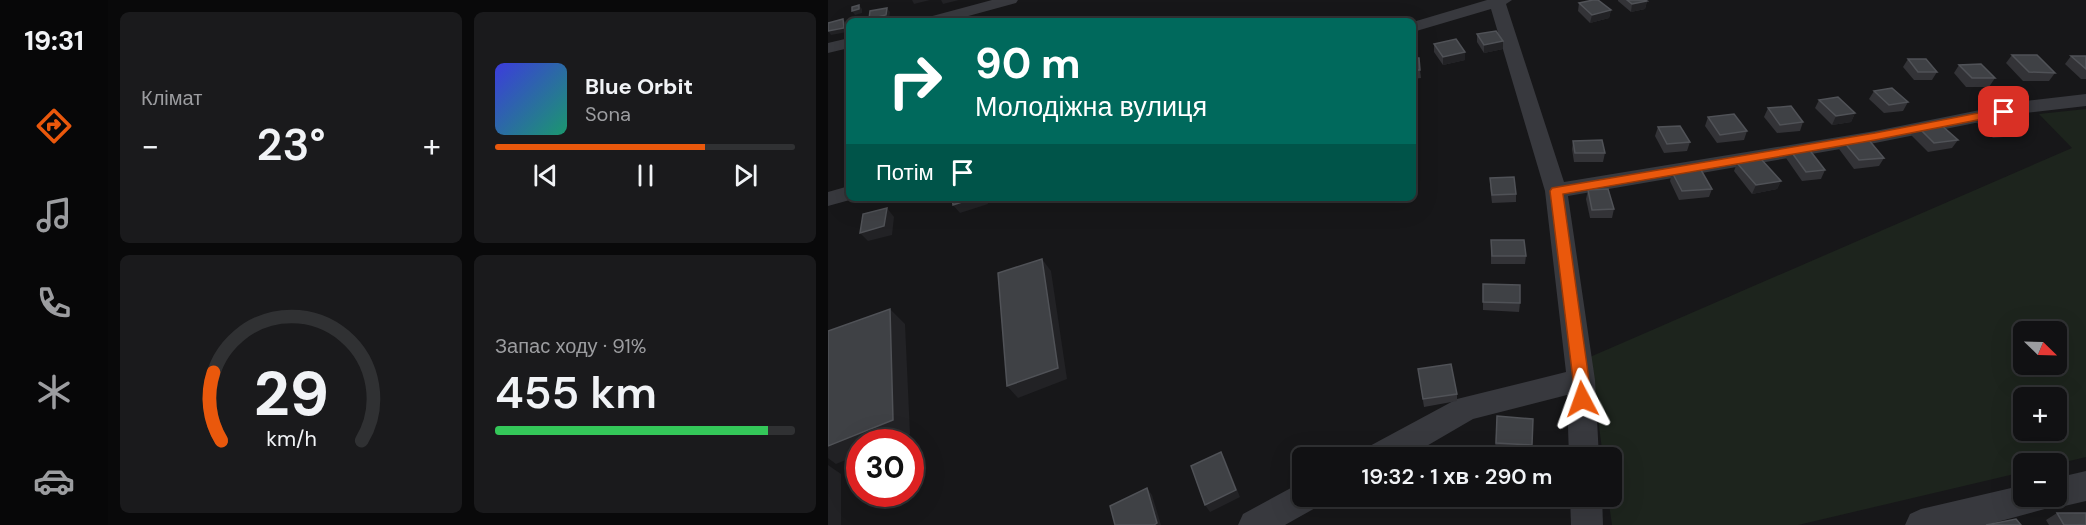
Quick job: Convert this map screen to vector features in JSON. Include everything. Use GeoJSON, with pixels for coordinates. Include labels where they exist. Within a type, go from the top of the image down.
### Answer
{"type":"FeatureCollection","features":[{"type":"Feature","properties":{"kind":"street"},"geometry":{"type":"LineString","coordinates":[[942,18],[1010,0]]}},
{"type":"Feature","properties":{"kind":"street"},"geometry":{"type":"LineString","coordinates":[[1416,26],[1500,1],[1556,191],[1581,380],[1584,447]]}},
{"type":"Feature","properties":{"kind":"street"},"geometry":{"type":"LineString","coordinates":[[828,48],[846,44]]}},
{"type":"Feature","properties":{"kind":"street"},"geometry":{"type":"LineString","coordinates":[[1556,191],[1875,137],[2025,107],[2086,100]]}},
{"type":"Feature","properties":{"kind":"street"},"geometry":{"type":"LineString","coordinates":[[828,199],[846,194]]}},
{"type":"Feature","properties":{"kind":"street"},"geometry":{"type":"LineString","coordinates":[[1397,447],[1467,408],[1581,380]]}},
{"type":"Feature","properties":{"kind":"street"},"geometry":{"type":"LineString","coordinates":[[2067,490],[2086,486]]}},
{"type":"Feature","properties":{"kind":"street"},"geometry":{"type":"LineString","coordinates":[[1921,525],[2013,503]]}},
{"type":"Feature","properties":{"kind":"street"},"geometry":{"type":"LineString","coordinates":[[1254,525],[1292,504]]}},
{"type":"Feature","properties":{"kind":"street"},"geometry":{"type":"LineString","coordinates":[[1586,507],[1587,525]]}},
{"type":"Feature","properties":{"kind":"shaded area"},"geometry":{"type":"Polygon","coordinates":[[[2086,109],[2086,457],[2067,462],[2067,453],[2013,453],[2013,474],[1798,525],[1612,525],[1609,507],[1622,507],[1622,447],[1602,447],[1590,357],[2072,148],[2039,114],[2086,109]]]}},
{"type":"Feature","properties":{"kind":"building"},"geometry":{"type":"Polygon","coordinates":[[[1598,0],[1611,10],[1592,15],[1579,3],[1598,0]]]}},
{"type":"Feature","properties":{"kind":"building"},"geometry":{"type":"Polygon","coordinates":[[[1627,0],[1645,0],[1647,1],[1632,4],[1627,0]]]}},
{"type":"Feature","properties":{"kind":"building"},"geometry":{"type":"Polygon","coordinates":[[[859,5],[859,9],[852,11],[852,7],[859,5]]]}},
{"type":"Feature","properties":{"kind":"building"},"geometry":{"type":"Polygon","coordinates":[[[887,8],[886,15],[873,18],[869,18],[870,11],[887,8]]]}},
{"type":"Feature","properties":{"kind":"building"},"geometry":{"type":"Polygon","coordinates":[[[843,19],[844,28],[828,31],[828,23],[843,19]]]}},
{"type":"Feature","properties":{"kind":"building"},"geometry":{"type":"Polygon","coordinates":[[[1496,31],[1503,41],[1484,45],[1477,34],[1496,31]]]}},
{"type":"Feature","properties":{"kind":"building"},"geometry":{"type":"Polygon","coordinates":[[[1456,39],[1465,52],[1443,57],[1434,44],[1456,39]]]}},
{"type":"Feature","properties":{"kind":"building"},"geometry":{"type":"Polygon","coordinates":[[[2012,55],[2037,55],[2055,73],[2029,72],[2012,55]]]}},
{"type":"Feature","properties":{"kind":"building"},"geometry":{"type":"Polygon","coordinates":[[[2071,56],[2086,56],[2086,69],[2071,56]]]}},
{"type":"Feature","properties":{"kind":"building"},"geometry":{"type":"Polygon","coordinates":[[[1416,58],[1419,58],[1420,70],[1416,70],[1416,58]]]}},
{"type":"Feature","properties":{"kind":"building"},"geometry":{"type":"Polygon","coordinates":[[[1908,59],[1926,59],[1937,72],[1918,72],[1908,59]]]}},
{"type":"Feature","properties":{"kind":"building"},"geometry":{"type":"Polygon","coordinates":[[[1981,64],[1995,78],[1972,78],[1959,65],[1981,64]]]}},
{"type":"Feature","properties":{"kind":"building"},"geometry":{"type":"Polygon","coordinates":[[[1892,88],[1908,102],[1889,105],[1874,91],[1892,88]]]}},
{"type":"Feature","properties":{"kind":"building"},"geometry":{"type":"Polygon","coordinates":[[[1838,97],[1855,113],[1836,116],[1819,100],[1838,97]]]}},
{"type":"Feature","properties":{"kind":"building"},"geometry":{"type":"Polygon","coordinates":[[[1791,106],[1803,122],[1780,125],[1768,108],[1791,106]]]}},
{"type":"Feature","properties":{"kind":"building"},"geometry":{"type":"Polygon","coordinates":[[[2003,111],[2021,127],[2000,129],[1982,113],[2003,111]]]}},
{"type":"Feature","properties":{"kind":"building"},"geometry":{"type":"Polygon","coordinates":[[[1734,114],[1747,131],[1720,135],[1708,117],[1734,114]]]}},
{"type":"Feature","properties":{"kind":"building"},"geometry":{"type":"Polygon","coordinates":[[[1940,124],[1958,140],[1934,143],[1917,126],[1940,124]]]}},
{"type":"Feature","properties":{"kind":"building"},"geometry":{"type":"Polygon","coordinates":[[[1680,126],[1690,142],[1667,144],[1658,127],[1680,126]]]}},
{"type":"Feature","properties":{"kind":"building"},"geometry":{"type":"Polygon","coordinates":[[[1868,139],[1884,158],[1859,160],[1843,141],[1868,139]]]}},
{"type":"Feature","properties":{"kind":"building"},"geometry":{"type":"Polygon","coordinates":[[[1602,140],[1605,153],[1575,153],[1573,141],[1602,140]]]}},
{"type":"Feature","properties":{"kind":"building"},"geometry":{"type":"Polygon","coordinates":[[[1808,148],[1825,170],[1806,172],[1790,150],[1808,148]]]}},
{"type":"Feature","properties":{"kind":"building"},"geometry":{"type":"Polygon","coordinates":[[[1761,159],[1781,181],[1756,185],[1737,163],[1761,159]]]}},
{"type":"Feature","properties":{"kind":"building"},"geometry":{"type":"Polygon","coordinates":[[[1701,170],[1712,189],[1682,191],[1672,172],[1701,170]]]}},
{"type":"Feature","properties":{"kind":"building"},"geometry":{"type":"Polygon","coordinates":[[[1514,177],[1516,194],[1492,195],[1490,178],[1514,177]]]}},
{"type":"Feature","properties":{"kind":"building"},"geometry":{"type":"Polygon","coordinates":[[[1608,189],[1614,209],[1592,210],[1588,190],[1608,189]]]}},
{"type":"Feature","properties":{"kind":"building"},"geometry":{"type":"Polygon","coordinates":[[[952,201],[965,201],[953,205],[952,201]]]}},
{"type":"Feature","properties":{"kind":"building"},"geometry":{"type":"Polygon","coordinates":[[[887,208],[884,226],[860,233],[863,214],[887,208]]]}},
{"type":"Feature","properties":{"kind":"building"},"geometry":{"type":"Polygon","coordinates":[[[1491,240],[1524,240],[1526,256],[1492,256],[1491,240]]]}},
{"type":"Feature","properties":{"kind":"building"},"geometry":{"type":"Polygon","coordinates":[[[1042,259],[1058,368],[1007,386],[998,273],[1042,259]]]}},
{"type":"Feature","properties":{"kind":"building"},"geometry":{"type":"Polygon","coordinates":[[[1483,284],[1520,285],[1520,303],[1483,302],[1483,284]]]}},
{"type":"Feature","properties":{"kind":"building"},"geometry":{"type":"Polygon","coordinates":[[[890,309],[893,420],[870,429],[846,429],[846,439],[828,446],[828,331],[890,309]]]}},
{"type":"Feature","properties":{"kind":"building"},"geometry":{"type":"Polygon","coordinates":[[[1451,364],[1457,394],[1423,399],[1418,369],[1451,364]]]}},
{"type":"Feature","properties":{"kind":"building"},"geometry":{"type":"Polygon","coordinates":[[[1497,416],[1533,419],[1532,445],[1496,443],[1497,416]]]}},
{"type":"Feature","properties":{"kind":"building"},"geometry":{"type":"Polygon","coordinates":[[[1221,452],[1236,490],[1205,505],[1191,466],[1221,452]]]}},
{"type":"Feature","properties":{"kind":"building"},"geometry":{"type":"Polygon","coordinates":[[[1147,488],[1157,523],[1154,525],[1115,525],[1110,506],[1147,488]]]}},
{"type":"Feature","properties":{"kind":"building"},"geometry":{"type":"Polygon","coordinates":[[[2057,513],[2086,513],[2086,525],[2064,525],[2057,513]]]}},
{"type":"Feature","properties":{"kind":"building"},"geometry":{"type":"Polygon","coordinates":[[[2016,519],[2021,525],[1986,525],[2016,519]]]}},
{"type":"Feature","properties":{"kind":"route"},"geometry":{"type":"LineString","coordinates":[[1582,399],[1556,191],[1875,137],[2004,112]]}}]}
